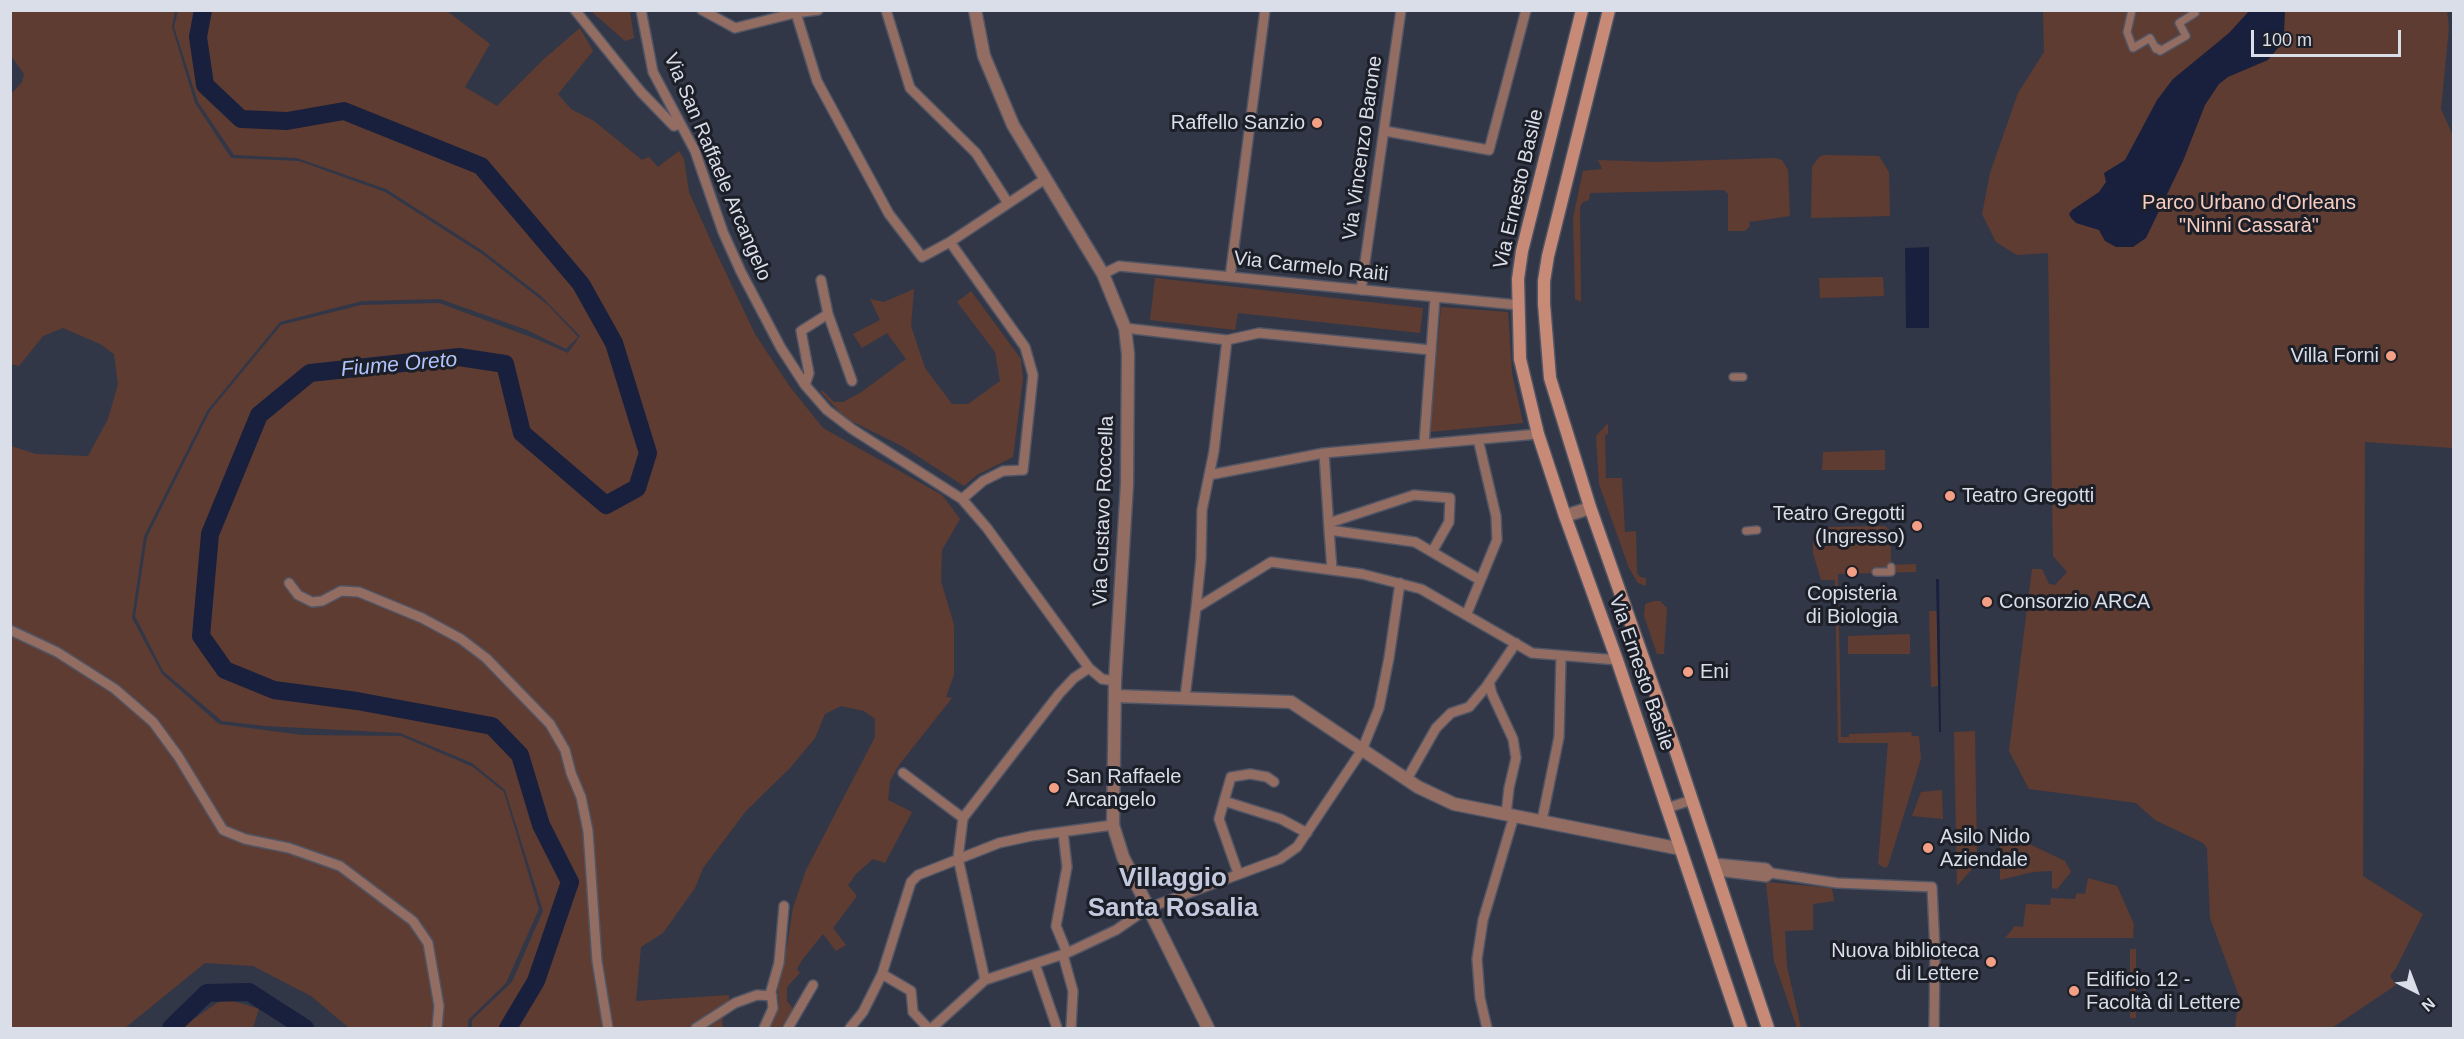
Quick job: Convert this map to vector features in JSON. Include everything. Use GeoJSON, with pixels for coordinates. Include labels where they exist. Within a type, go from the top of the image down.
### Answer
{"type":"FeatureCollection","features":[{"type":"Feature","properties":{"kind":"main road","name":"Via Ernesto Basile"},"geometry":{"type":"LineString","coordinates":[[1582,10],[1522,251],[1518,279],[1520,359],[1538,434],[1565,516],[1668,808],[1740,1027]]}},
{"type":"Feature","properties":{"kind":"main road","name":"Via Ernesto Basile"},"geometry":{"type":"LineString","coordinates":[[1609,10],[1548,256],[1544,281],[1550,378],[1590,508],[1715,867],[1768,1029]]}},
{"type":"Feature","properties":{"kind":"street"},"geometry":{"type":"LineString","coordinates":[[575,10],[641,92],[674,126],[680,124]]}},
{"type":"Feature","properties":{"kind":"street","name":"Via San Raffaele Arcangelo"},"geometry":{"type":"LineString","coordinates":[[641,10],[652,72],[695,151],[723,232],[741,272],[781,348],[805,385],[827,410],[852,429],[962,499],[987,528],[1089,668]]}},
{"type":"Feature","properties":{"kind":"street"},"geometry":{"type":"LineString","coordinates":[[702,10],[735,28],[795,12],[818,10]]}},
{"type":"Feature","properties":{"kind":"street"},"geometry":{"type":"LineString","coordinates":[[886,10],[910,88],[976,153],[1008,203]]}},
{"type":"Feature","properties":{"kind":"street","name":"Via Gustavo Roccella"},"geometry":{"type":"LineString","coordinates":[[975,10],[984,56],[1008,115],[1103,274],[1125,328],[1128,354],[1127,484],[1115,681],[1113,825],[1123,858],[1208,1029]]}},
{"type":"Feature","properties":{"kind":"street"},"geometry":{"type":"LineString","coordinates":[[1230,277],[1265,10]]}},
{"type":"Feature","properties":{"kind":"street","name":"Via Vincenzo Barone"},"geometry":{"type":"LineString","coordinates":[[1361,290],[1401,10]]}},
{"type":"Feature","properties":{"kind":"street"},"geometry":{"type":"LineString","coordinates":[[1385,131],[1489,150],[1526,10]]}},
{"type":"Feature","properties":{"kind":"street"},"geometry":{"type":"LineString","coordinates":[[2132,10],[2127,32],[2133,48],[2150,38],[2156,49],[2160,51],[2186,36],[2179,23],[2195,13],[2193,10]]}},
{"type":"Feature","properties":{"kind":"street"},"geometry":{"type":"LineString","coordinates":[[795,12],[817,81],[889,214],[922,257],[950,242],[1045,179]]}},
{"type":"Feature","properties":{"kind":"street"},"geometry":{"type":"LineString","coordinates":[[950,242],[1025,347],[1033,375],[1023,470],[1003,471],[983,482],[962,499]]}},
{"type":"Feature","properties":{"kind":"street","name":"Via Carmelo Raiti"},"geometry":{"type":"LineString","coordinates":[[1103,274],[1119,266],[1518,305]]}},
{"type":"Feature","properties":{"kind":"street"},"geometry":{"type":"LineString","coordinates":[[821,280],[828,314],[852,381]]}},
{"type":"Feature","properties":{"kind":"street"},"geometry":{"type":"LineString","coordinates":[[1424,444],[1436,298]]}},
{"type":"Feature","properties":{"kind":"street"},"geometry":{"type":"LineString","coordinates":[[805,385],[809,373],[801,332],[828,314]]}},
{"type":"Feature","properties":{"kind":"street"},"geometry":{"type":"LineString","coordinates":[[1125,328],[1227,340],[1258,333],[1431,350]]}},
{"type":"Feature","properties":{"kind":"street"},"geometry":{"type":"LineString","coordinates":[[1185,697],[1201,559],[1202,510],[1214,451],[1227,340]]}},
{"type":"Feature","properties":{"kind":"street"},"geometry":{"type":"LineString","coordinates":[[1733,377],[1743,376]]}},
{"type":"Feature","properties":{"kind":"street"},"geometry":{"type":"LineString","coordinates":[[1209,475],[1324,453],[1538,434]]}},
{"type":"Feature","properties":{"kind":"street"},"geometry":{"type":"LineString","coordinates":[[1467,614],[1497,540],[1496,516],[1478,439]]}},
{"type":"Feature","properties":{"kind":"street"},"geometry":{"type":"LineString","coordinates":[[1324,453],[1332,569]]}},
{"type":"Feature","properties":{"kind":"street"},"geometry":{"type":"LineString","coordinates":[[1329,526],[1414,495],[1450,498],[1449,522],[1432,552]]}},
{"type":"Feature","properties":{"kind":"street"},"geometry":{"type":"LineString","coordinates":[[1565,516],[1590,508]]}},
{"type":"Feature","properties":{"kind":"street"},"geometry":{"type":"LineString","coordinates":[[1329,526],[1415,542],[1480,580]]}},
{"type":"Feature","properties":{"kind":"street"},"geometry":{"type":"LineString","coordinates":[[1746,531],[1757,530]]}},
{"type":"Feature","properties":{"kind":"street"},"geometry":{"type":"LineString","coordinates":[[1196,608],[1271,562],[1332,569],[1421,589],[1532,653],[1617,660]]}},
{"type":"Feature","properties":{"kind":"street"},"geometry":{"type":"LineString","coordinates":[[1876,572],[1891,572],[1891,567]]}},
{"type":"Feature","properties":{"kind":"street"},"geometry":{"type":"LineString","coordinates":[[289,583],[298,595],[312,602],[322,601],[341,591],[359,592],[422,618],[462,639],[486,658],[550,724],[566,750],[571,773],[581,797],[588,831],[597,961],[608,1029]]}},
{"type":"Feature","properties":{"kind":"street"},"geometry":{"type":"LineString","coordinates":[[882,974],[911,991],[913,1012],[930,1029],[985,980],[1065,954],[1116,930],[1148,908],[1280,859],[1297,847],[1362,750],[1379,708],[1400,583]]}},
{"type":"Feature","properties":{"kind":"street"},"geometry":{"type":"LineString","coordinates":[[10,630],[57,652],[115,689],[153,722],[178,756],[223,830],[245,839],[289,848],[340,866],[413,921],[428,943],[439,1006],[437,1029]]}},
{"type":"Feature","properties":{"kind":"street"},"geometry":{"type":"LineString","coordinates":[[1407,779],[1436,728],[1451,713],[1469,707],[1516,643]]}},
{"type":"Feature","properties":{"kind":"street"},"geometry":{"type":"LineString","coordinates":[[1542,820],[1559,737],[1561,656]]}},
{"type":"Feature","properties":{"kind":"street"},"geometry":{"type":"LineString","coordinates":[[985,980],[958,858],[963,818],[1059,694],[1074,678],[1089,668],[1102,679],[1115,681]]}},
{"type":"Feature","properties":{"kind":"street"},"geometry":{"type":"LineString","coordinates":[[1487,1029],[1480,998],[1477,959],[1483,920],[1510,816],[1509,788],[1516,758],[1513,739],[1492,694],[1489,682]]}},
{"type":"Feature","properties":{"kind":"street"},"geometry":{"type":"LineString","coordinates":[[1115,696],[1291,702],[1418,787],[1454,804],[1681,849]]}},
{"type":"Feature","properties":{"kind":"street"},"geometry":{"type":"LineString","coordinates":[[903,773],[963,818]]}},
{"type":"Feature","properties":{"kind":"street"},"geometry":{"type":"LineString","coordinates":[[1238,873],[1219,819],[1232,777],[1250,774],[1267,777],[1274,782]]}},
{"type":"Feature","properties":{"kind":"street"},"geometry":{"type":"LineString","coordinates":[[1668,808],[1692,800]]}},
{"type":"Feature","properties":{"kind":"street"},"geometry":{"type":"LineString","coordinates":[[1224,801],[1281,819],[1307,832]]}},
{"type":"Feature","properties":{"kind":"street"},"geometry":{"type":"LineString","coordinates":[[850,1029],[863,1012],[882,974],[911,882],[918,875],[999,843],[1113,825]]}},
{"type":"Feature","properties":{"kind":"street"},"geometry":{"type":"LineString","coordinates":[[1063,832],[1067,867],[1056,926],[1073,992],[1071,1029]]}},
{"type":"Feature","properties":{"kind":"street"},"geometry":{"type":"LineString","coordinates":[[1715,867],[1837,883],[1932,887],[1935,951],[1934,1029]]}},
{"type":"Feature","properties":{"kind":"street"},"geometry":{"type":"LineString","coordinates":[[764,1029],[773,1008],[771,990],[779,963],[784,906]]}},
{"type":"Feature","properties":{"kind":"street"},"geometry":{"type":"LineString","coordinates":[[1035,964],[1057,1029]]}},
{"type":"Feature","properties":{"kind":"street"},"geometry":{"type":"LineString","coordinates":[[788,1029],[813,985]]}},
{"type":"Feature","properties":{"kind":"street"},"geometry":{"type":"LineString","coordinates":[[696,1029],[735,1003],[757,995],[772,996]]}},
{"type":"Feature","properties":{"kind":"green space"},"geometry":{"type":"Polygon","coordinates":[[[11,11],[175,11],[172,27],[195,103],[231,158],[299,161],[385,192],[482,254],[548,305],[578,337],[566,349],[527,330],[440,299],[362,301],[280,322],[207,411],[144,536],[132,618],[162,674],[219,724],[302,735],[401,736],[473,767],[504,792],[539,909],[506,983],[468,1020],[468,1028],[349,1028],[311,996],[253,966],[205,963],[125,1028],[11,1028],[11,446],[36,454],[88,456],[108,419],[118,384],[114,354],[100,344],[63,328],[43,336],[19,366],[11,364],[10,95],[22,82],[24,74],[11,56],[11,11]]]}},
{"type":"Feature","properties":{"kind":"green space"},"geometry":{"type":"Polygon","coordinates":[[[178,11],[447,11],[490,44],[465,87],[497,106],[544,59],[580,28],[593,51],[558,94],[571,109],[594,121],[642,160],[649,157],[658,167],[679,151],[684,159],[689,192],[714,248],[755,334],[790,387],[823,428],[942,495],[960,519],[942,550],[941,581],[954,625],[954,675],[946,697],[952,698],[899,765],[890,781],[888,800],[912,812],[885,863],[873,859],[856,874],[848,885],[857,896],[833,928],[846,945],[836,951],[823,934],[802,960],[797,969],[800,973],[787,987],[787,1001],[794,1010],[781,1028],[768,1028],[779,1005],[777,982],[787,946],[793,908],[806,870],[875,737],[875,719],[864,711],[841,706],[825,714],[815,738],[790,768],[746,811],[703,868],[695,888],[663,933],[641,947],[636,1001],[729,995],[730,1003],[722,1021],[723,1028],[472,1028],[472,1020],[512,982],[543,911],[505,790],[472,763],[400,733],[265,726],[222,721],[163,671],[135,616],[147,537],[210,411],[281,325],[361,305],[439,303],[568,353],[580,336],[541,296],[483,251],[386,189],[297,158],[234,155],[198,102],[174,27],[178,11]]]}},
{"type":"Feature","properties":{"kind":"green space"},"geometry":{"type":"Polygon","coordinates":[[[591,11],[630,11],[634,38],[625,41],[591,11]]]}},
{"type":"Feature","properties":{"kind":"green space","name":"Parco Urbano d'Orleans \"Ninni Cassarà\""},"geometry":{"type":"Polygon","coordinates":[[[2043,11],[2447,11],[2449,27],[2441,109],[2454,138],[2453,448],[2365,442],[2363,876],[2423,914],[2390,976],[2396,985],[2332,1028],[2235,1027],[2239,996],[2210,918],[2207,848],[2203,843],[2155,820],[2136,803],[2029,789],[2009,751],[2032,569],[2042,569],[2049,584],[2055,585],[2067,572],[2053,556],[2048,253],[2017,255],[1996,242],[1982,214],[1990,173],[2018,93],[2044,52],[2043,11]]]}},
{"type":"Feature","properties":{"kind":"green space"},"geometry":{"type":"Polygon","coordinates":[[[1824,155],[1879,156],[1889,172],[1890,216],[1811,218],[1812,167],[1819,157],[1824,155]]]}},
{"type":"Feature","properties":{"kind":"green space"},"geometry":{"type":"Polygon","coordinates":[[[1775,158],[1782,160],[1788,170],[1790,216],[1749,222],[1750,226],[1745,231],[1728,231],[1728,194],[1724,190],[1590,193],[1589,200],[1583,202],[1580,207],[1581,302],[1575,299],[1573,218],[1583,171],[1602,169],[1598,160],[1654,162],[1775,158]]]}},
{"type":"Feature","properties":{"kind":"green space"},"geometry":{"type":"Polygon","coordinates":[[[1883,277],[1884,296],[1820,298],[1819,278],[1883,277]]]}},
{"type":"Feature","properties":{"kind":"green space"},"geometry":{"type":"Polygon","coordinates":[[[1155,278],[1423,308],[1420,333],[1238,313],[1235,330],[1150,320],[1155,278]]]}},
{"type":"Feature","properties":{"kind":"green space"},"geometry":{"type":"Polygon","coordinates":[[[914,289],[911,326],[925,368],[952,404],[968,404],[1000,381],[995,352],[957,302],[971,291],[1021,359],[1023,378],[1013,457],[977,475],[964,486],[902,446],[845,418],[821,392],[822,390],[834,402],[843,402],[860,393],[906,359],[887,333],[862,348],[853,334],[880,320],[870,299],[884,302],[914,289]]]}},
{"type":"Feature","properties":{"kind":"green space"},"geometry":{"type":"Polygon","coordinates":[[[1441,307],[1508,312],[1512,373],[1523,423],[1430,432],[1441,307]]]}},
{"type":"Feature","properties":{"kind":"green space"},"geometry":{"type":"Polygon","coordinates":[[[1608,423],[1608,434],[1605,435],[1606,478],[1622,478],[1625,532],[1636,531],[1637,573],[1640,577],[1646,578],[1646,586],[1638,583],[1629,568],[1599,484],[1596,436],[1608,423]]]}},
{"type":"Feature","properties":{"kind":"green space"},"geometry":{"type":"Polygon","coordinates":[[[1885,450],[1885,470],[1822,470],[1823,452],[1885,450]]]}},
{"type":"Feature","properties":{"kind":"green space"},"geometry":{"type":"Polygon","coordinates":[[[1886,526],[1887,529],[1891,529],[1891,565],[1916,564],[1916,572],[1838,574],[1841,737],[1849,737],[1849,734],[1911,732],[1912,736],[1919,736],[1921,759],[1888,866],[1885,868],[1878,864],[1888,743],[1838,743],[1835,580],[1821,580],[1813,553],[1813,531],[1823,530],[1823,527],[1886,526]]]}},
{"type":"Feature","properties":{"kind":"green space"},"geometry":{"type":"Polygon","coordinates":[[[1660,601],[1667,608],[1664,654],[1657,654],[1644,616],[1645,604],[1660,601]]]}},
{"type":"Feature","properties":{"kind":"green space"},"geometry":{"type":"Polygon","coordinates":[[[1929,611],[1937,611],[1938,686],[1931,687],[1929,611]]]}},
{"type":"Feature","properties":{"kind":"green space"},"geometry":{"type":"Polygon","coordinates":[[[1910,634],[1910,654],[1848,654],[1848,636],[1910,634]]]}},
{"type":"Feature","properties":{"kind":"green space"},"geometry":{"type":"Polygon","coordinates":[[[1975,731],[1977,860],[1975,866],[1957,886],[1954,732],[1975,731]]]}},
{"type":"Feature","properties":{"kind":"green space"},"geometry":{"type":"Polygon","coordinates":[[[1942,790],[1943,819],[1912,816],[1921,792],[1942,790]]]}},
{"type":"Feature","properties":{"kind":"green space"},"geometry":{"type":"Polygon","coordinates":[[[2000,832],[2065,861],[2071,872],[2057,889],[2052,888],[2052,871],[2033,872],[2000,880],[2000,832]]]}},
{"type":"Feature","properties":{"kind":"green space"},"geometry":{"type":"Polygon","coordinates":[[[2088,878],[2117,886],[2134,924],[2133,938],[2005,938],[2015,926],[2023,927],[2026,904],[2050,905],[2051,898],[2075,899],[2077,893],[2085,894],[2088,878]]]}},
{"type":"Feature","properties":{"kind":"green space"},"geometry":{"type":"Polygon","coordinates":[[[1766,882],[1832,888],[1834,901],[1813,904],[1813,930],[1785,931],[1787,966],[1801,1028],[1797,1028],[1774,961],[1766,882]]]}},
{"type":"Feature","properties":{"kind":"green space"},"geometry":{"type":"Polygon","coordinates":[[[2130,949],[2136,949],[2136,1018],[2130,1018],[2130,949]]]}},
{"type":"Feature","properties":{"kind":"green space"},"geometry":{"type":"Polygon","coordinates":[[[224,998],[259,1009],[253,1028],[181,1028],[224,998]]]}},
{"type":"Feature","properties":{"kind":"water"},"geometry":{"type":"Polygon","coordinates":[[[2249,11],[2285,11],[2284,33],[2278,48],[2268,60],[2228,77],[2219,84],[2205,105],[2183,161],[2146,238],[2133,247],[2116,247],[2105,241],[2099,230],[2076,223],[2069,214],[2099,192],[2106,182],[2104,173],[2125,160],[2157,100],[2173,79],[2229,33],[2249,11]]]}},
{"type":"Feature","properties":{"kind":"water"},"geometry":{"type":"Polygon","coordinates":[[[1929,247],[1929,328],[1906,328],[1905,248],[1929,247]]]}},
{"type":"Feature","properties":{"kind":"water"},"geometry":{"type":"Polygon","coordinates":[[[1936,579],[1939,579],[1941,732],[1939,732],[1936,579]]]}},
{"type":"Feature","properties":{"kind":"waterway","name":"Fiume Oreto"},"geometry":{"type":"LineString","coordinates":[[203,10],[198,37],[205,85],[241,119],[287,121],[344,111],[481,166],[581,284],[614,343],[648,453],[637,488],[606,505],[522,433],[505,364],[459,357],[310,373],[259,415],[210,534],[201,636],[225,670],[274,690],[357,701],[492,726],[520,755],[541,825],[570,882],[536,981],[508,1028]]}},
{"type":"Feature","properties":{"kind":"waterway","name":"Fiume Oreto"},"geometry":{"type":"LineString","coordinates":[[171,1028],[207,993],[249,992],[305,1028]]}},
{"type":"Feature","properties":{"kind":"place","name":"Raffello Sanzio"},"geometry":{"type":"Point","coordinates":[1317,123]}},
{"type":"Feature","properties":{"kind":"place","name":"Villa Forni"},"geometry":{"type":"Point","coordinates":[2391,356]}},
{"type":"Feature","properties":{"kind":"place","name":"Teatro Gregotti"},"geometry":{"type":"Point","coordinates":[1950,496]}},
{"type":"Feature","properties":{"kind":"place","name":"Teatro Gregotti (Ingresso)"},"geometry":{"type":"Point","coordinates":[1917,526]}},
{"type":"Feature","properties":{"kind":"place","name":"Copisteria di Biologia"},"geometry":{"type":"Point","coordinates":[1852,572]}},
{"type":"Feature","properties":{"kind":"place","name":"Consorzio ARCA"},"geometry":{"type":"Point","coordinates":[1987,602]}},
{"type":"Feature","properties":{"kind":"place","name":"Eni"},"geometry":{"type":"Point","coordinates":[1688,672]}},
{"type":"Feature","properties":{"kind":"place","name":"San Raffaele Arcangelo"},"geometry":{"type":"Point","coordinates":[1054,788]}},
{"type":"Feature","properties":{"kind":"place","name":"Asilo Nido Aziendale"},"geometry":{"type":"Point","coordinates":[1928,848]}},
{"type":"Feature","properties":{"kind":"place","name":"Nuova biblioteca di Lettere"},"geometry":{"type":"Point","coordinates":[1991,962]}},
{"type":"Feature","properties":{"kind":"place","name":"Edificio 12 - Facoltà di Lettere"},"geometry":{"type":"Point","coordinates":[2074,991]}},
{"type":"Feature","properties":{"kind":"district","name":"Villaggio Santa Rosalia"},"geometry":{"type":"Point","coordinates":[1173,894]}}]}
